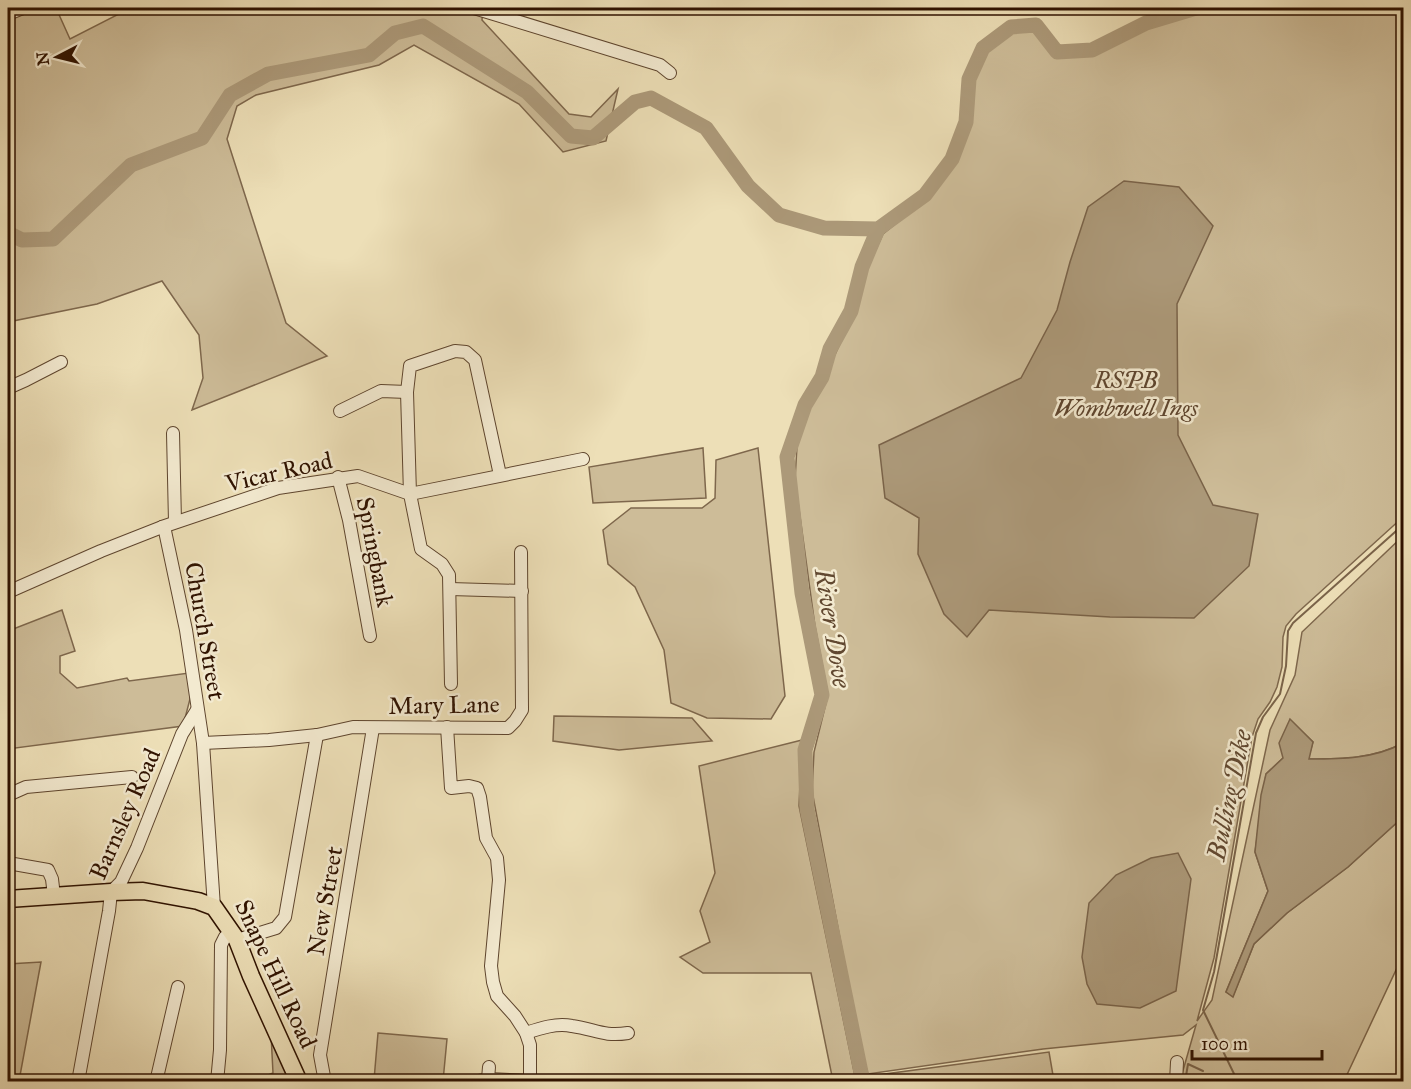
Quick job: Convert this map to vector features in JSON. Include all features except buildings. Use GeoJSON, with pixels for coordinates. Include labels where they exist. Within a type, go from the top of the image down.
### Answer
{"type":"FeatureCollection","features":[{"type":"Feature","properties":{"kind":"main road"},"geometry":{"type":"LineString","coordinates":[[8,899],[111,891],[143,891],[198,901],[214,907]]}},
{"type":"Feature","properties":{"kind":"main road","name":"Snape Hill Road"},"geometry":{"type":"LineString","coordinates":[[214,907],[234,935],[299,1082]]}},
{"type":"Feature","properties":{"kind":"street"},"geometry":{"type":"LineString","coordinates":[[8,14],[23,8]]}},
{"type":"Feature","properties":{"kind":"street"},"geometry":{"type":"LineString","coordinates":[[474,8],[660,64],[670,73]]}},
{"type":"Feature","properties":{"kind":"street"},"geometry":{"type":"LineString","coordinates":[[451,684],[449,575],[442,564],[421,549],[410,494],[407,392],[411,366],[455,351],[466,352],[475,360],[500,475]]}},
{"type":"Feature","properties":{"kind":"street"},"geometry":{"type":"LineString","coordinates":[[8,388],[61,362]]}},
{"type":"Feature","properties":{"kind":"street"},"geometry":{"type":"LineString","coordinates":[[340,411],[381,391],[407,392]]}},
{"type":"Feature","properties":{"kind":"street"},"geometry":{"type":"LineString","coordinates":[[173,433],[175,522]]}},
{"type":"Feature","properties":{"kind":"street"},"geometry":{"type":"LineString","coordinates":[[410,494],[583,459]]}},
{"type":"Feature","properties":{"kind":"street","name":"Vicar Road"},"geometry":{"type":"LineString","coordinates":[[8,592],[162,526],[278,488],[338,477],[358,476],[410,494]]}},
{"type":"Feature","properties":{"kind":"street","name":"Springbank"},"geometry":{"type":"LineString","coordinates":[[338,477],[350,520],[370,636]]}},
{"type":"Feature","properties":{"kind":"street","name":"Church Street"},"geometry":{"type":"LineString","coordinates":[[162,526],[186,630],[203,743]]}},
{"type":"Feature","properties":{"kind":"street"},"geometry":{"type":"LineString","coordinates":[[450,589],[522,591],[521,552]]}},
{"type":"Feature","properties":{"kind":"street","name":"Mary Lane"},"geometry":{"type":"LineString","coordinates":[[203,743],[317,735],[353,727],[508,728],[522,710],[522,591]]}},
{"type":"Feature","properties":{"kind":"street","name":"Barnsley Road"},"geometry":{"type":"LineString","coordinates":[[78,1082],[111,891],[121,882],[125,874],[182,734],[197,710]]}},
{"type":"Feature","properties":{"kind":"street","name":"New Street"},"geometry":{"type":"LineString","coordinates":[[324,1082],[320,1054],[373,728]]}},
{"type":"Feature","properties":{"kind":"street"},"geometry":{"type":"LineString","coordinates":[[447,728],[452,788],[469,786],[477,788],[486,838],[497,858],[498,880],[491,966],[493,982],[497,996],[526,1033],[530,1045],[530,1081],[488,1073],[473,1082]]}},
{"type":"Feature","properties":{"kind":"street"},"geometry":{"type":"LineString","coordinates":[[217,1082],[221,945],[225,937],[276,928],[285,917],[317,735]]}},
{"type":"Feature","properties":{"kind":"street","name":"Snape Hill Road"},"geometry":{"type":"LineString","coordinates":[[203,743],[214,907]]}},
{"type":"Feature","properties":{"kind":"street"},"geometry":{"type":"LineString","coordinates":[[8,795],[26,787],[132,777]]}},
{"type":"Feature","properties":{"kind":"street"},"geometry":{"type":"LineString","coordinates":[[8,862],[48,870],[52,879],[54,896]]}},
{"type":"Feature","properties":{"kind":"street"},"geometry":{"type":"LineString","coordinates":[[156,1082],[178,987]]}},
{"type":"Feature","properties":{"kind":"street"},"geometry":{"type":"LineString","coordinates":[[526,1033],[546,1026],[571,1026],[610,1036],[628,1034]]}},
{"type":"Feature","properties":{"kind":"street"},"geometry":{"type":"LineString","coordinates":[[1176,1082],[1177,1062]]}},
{"type":"Feature","properties":{"kind":"green space"},"geometry":{"type":"Polygon","coordinates":[[[36,8],[56,8],[70,39],[119,14],[116,8],[483,8],[482,20],[569,114],[591,117],[618,89],[606,141],[563,152],[519,104],[414,45],[379,65],[256,95],[237,106],[227,139],[286,323],[327,356],[192,410],[203,378],[199,335],[162,281],[97,304],[8,322],[8,19],[36,8]]]}},
{"type":"Feature","properties":{"kind":"green space","name":"RSPB Wombwell Ings"},"geometry":{"type":"Polygon","coordinates":[[[1209,8],[1403,8],[1403,517],[1296,614],[1286,626],[1283,637],[1282,667],[1277,687],[1258,719],[1252,737],[1214,958],[1197,1021],[1212,1000],[1270,730],[1295,675],[1302,632],[1403,536],[1403,743],[1369,755],[1308,759],[1313,742],[1290,720],[1283,758],[1266,774],[1255,852],[1268,891],[1226,992],[1233,996],[1254,944],[1287,913],[1348,867],[1403,817],[1403,955],[1344,1081],[1180,1081],[1196,1025],[1183,1035],[1043,1049],[868,1074],[861,1049],[812,791],[814,752],[828,695],[815,626],[795,480],[797,446],[806,417],[852,318],[867,269],[883,234],[930,196],[957,162],[970,123],[974,79],[987,51],[1011,31],[1033,30],[1054,56],[1092,55],[1151,27],[1209,8]]]}},
{"type":"Feature","properties":{"kind":"green space"},"geometry":{"type":"Polygon","coordinates":[[[703,448],[706,498],[593,503],[589,467],[703,448]]]}},
{"type":"Feature","properties":{"kind":"green space"},"geometry":{"type":"Polygon","coordinates":[[[758,448],[785,696],[771,719],[707,718],[671,703],[664,650],[635,587],[608,564],[603,530],[631,508],[702,508],[715,498],[716,460],[758,448]]]}},
{"type":"Feature","properties":{"kind":"green space"},"geometry":{"type":"Polygon","coordinates":[[[62,610],[75,651],[60,656],[60,673],[77,688],[127,678],[129,681],[189,673],[190,699],[183,726],[8,749],[8,631],[62,610]]]}},
{"type":"Feature","properties":{"kind":"green space"},"geometry":{"type":"Polygon","coordinates":[[[554,716],[692,718],[712,741],[619,750],[553,741],[554,716]]]}},
{"type":"Feature","properties":{"kind":"green space"},"geometry":{"type":"Polygon","coordinates":[[[802,740],[799,806],[856,1081],[833,1081],[811,973],[703,973],[680,957],[710,942],[700,911],[715,873],[699,766],[802,740]]]}},
{"type":"Feature","properties":{"kind":"green space"},"geometry":{"type":"Polygon","coordinates":[[[41,962],[19,1081],[8,1081],[8,964],[41,962]]]}},
{"type":"Feature","properties":{"kind":"green space"},"geometry":{"type":"Polygon","coordinates":[[[378,1033],[447,1039],[443,1081],[374,1080],[378,1033]]]}},
{"type":"Feature","properties":{"kind":"green space"},"geometry":{"type":"Polygon","coordinates":[[[271,1034],[295,1081],[251,1082],[273,1073],[271,1034]]]}},
{"type":"Feature","properties":{"kind":"green space"},"geometry":{"type":"Polygon","coordinates":[[[1049,1052],[1054,1081],[871,1082],[870,1076],[1049,1052]]]}},
{"type":"Feature","properties":{"kind":"shaded area"},"geometry":{"type":"Polygon","coordinates":[[[1124,181],[1179,187],[1213,226],[1177,304],[1178,435],[1213,505],[1258,514],[1249,566],[1194,618],[1110,617],[989,610],[967,637],[944,614],[918,554],[919,518],[885,498],[879,445],[1021,378],[1057,310],[1088,207],[1124,181]]]}},
{"type":"Feature","properties":{"kind":"shaded area"},"geometry":{"type":"Polygon","coordinates":[[[1290,719],[1313,742],[1309,759],[1369,755],[1403,743],[1403,817],[1348,867],[1287,913],[1254,944],[1233,997],[1226,992],[1268,891],[1255,852],[1261,795],[1266,774],[1283,758],[1279,743],[1290,719]]]}},
{"type":"Feature","properties":{"kind":"shaded area"},"geometry":{"type":"Polygon","coordinates":[[[1178,853],[1191,879],[1176,991],[1140,1008],[1097,1004],[1087,984],[1082,957],[1089,903],[1116,875],[1151,858],[1178,853]]]}},
{"type":"Feature","properties":{"kind":"waterway"},"geometry":{"type":"LineString","coordinates":[[8,233],[22,240],[53,239],[131,165],[202,138],[230,95],[268,74],[369,55],[395,33],[423,26],[527,92],[571,136],[593,138],[635,102],[651,98],[706,128],[748,186],[779,215],[824,228],[878,229],[925,195],[952,159],[966,122],[969,79],[983,48],[1011,27],[1036,25],[1057,52],[1092,50],[1146,23],[1196,8]]}},
{"type":"Feature","properties":{"kind":"waterway","name":"River Dove"},"geometry":{"type":"LineString","coordinates":[[863,1082],[807,809],[805,750],[822,695],[802,593],[787,457],[805,405],[822,377],[830,349],[851,311],[862,267],[878,229]]}},
{"type":"Feature","properties":{"kind":"waterway","name":"Bulling Dike"},"geometry":{"type":"LineString","coordinates":[[1238,1082],[1203,1010],[1214,972],[1256,733],[1263,717],[1280,694],[1286,666],[1288,631],[1293,623],[1404,524]]}},
{"type":"Feature","properties":{"kind":"waterway"},"geometry":{"type":"LineString","coordinates":[[1185,1082],[1188,1064],[1203,1071]]}}]}
